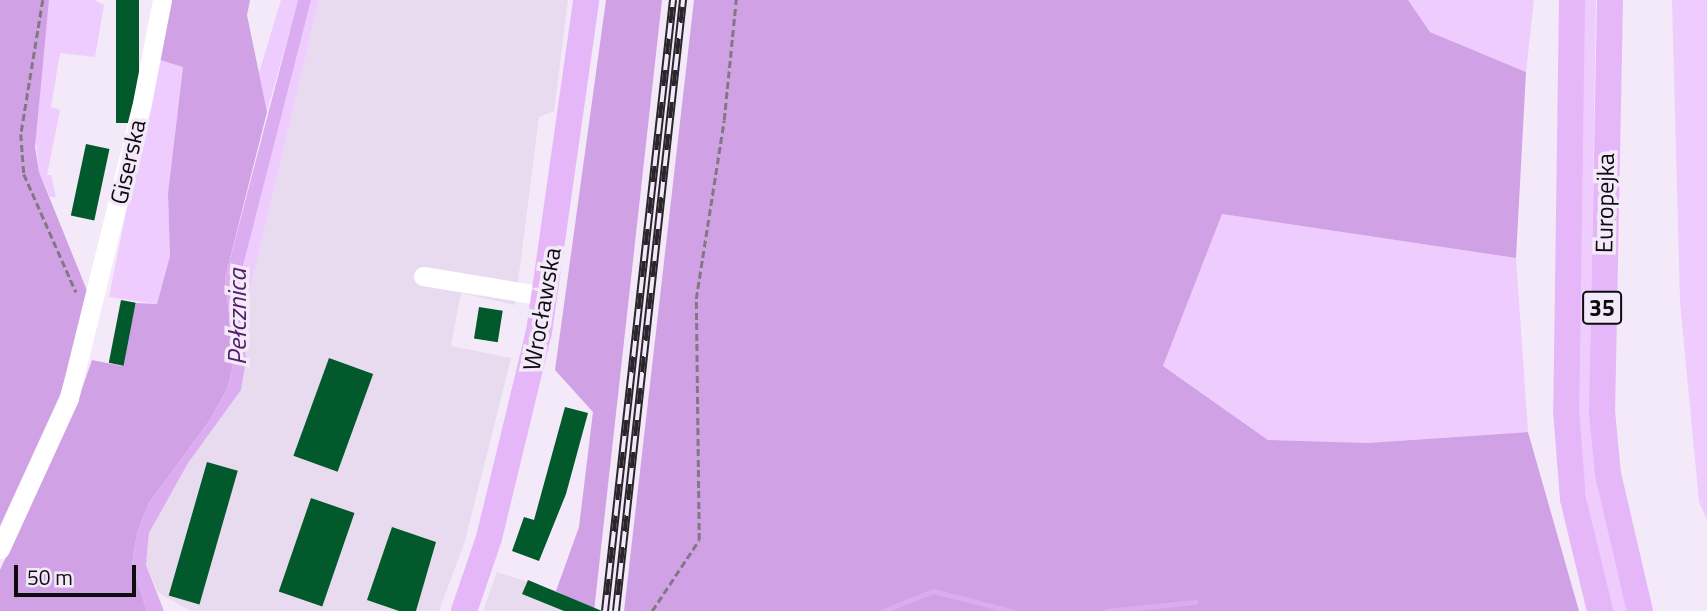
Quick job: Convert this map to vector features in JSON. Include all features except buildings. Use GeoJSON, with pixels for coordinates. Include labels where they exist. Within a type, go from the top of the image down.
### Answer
{"type":"FeatureCollection","features":[{"type":"Feature","properties":{"kind":"main road","name":"Wrocławska"},"geometry":{"type":"LineString","coordinates":[[464,611],[516,434],[545,296],[586,0]]}},
{"type":"Feature","properties":{"kind":"main road","name":"Europejka"},"geometry":{"type":"LineString","coordinates":[[1572,0],[1566,410],[1573,499],[1600,611]]}},
{"type":"Feature","properties":{"kind":"main road","name":"Europejka"},"geometry":{"type":"LineString","coordinates":[[1610,0],[1602,411],[1608,474],[1640,611]]}},
{"type":"Feature","properties":{"kind":"street","name":"Giserska"},"geometry":{"type":"LineString","coordinates":[[0,549],[69,398],[90,322],[162,0]]}},
{"type":"Feature","properties":{"kind":"street"},"geometry":{"type":"LineString","coordinates":[[423,276],[545,296]]}},
{"type":"Feature","properties":{"kind":"path"},"geometry":{"type":"LineString","coordinates":[[43,0],[21,134],[24,174],[90,322]]}},
{"type":"Feature","properties":{"kind":"path"},"geometry":{"type":"LineString","coordinates":[[652,611],[699,540],[696,299],[724,120],[736,0]]}},
{"type":"Feature","properties":{"kind":"shaded area"},"geometry":{"type":"Polygon","coordinates":[[[0,0],[49,0],[35,147],[39,172],[90,298],[60,395],[0,526],[0,0]]]}},
{"type":"Feature","properties":{"kind":"shaded area"},"geometry":{"type":"Polygon","coordinates":[[[49,0],[94,0],[104,5],[95,57],[60,53],[51,107],[60,110],[47,175],[51,175],[56,197],[50,197],[39,172],[34,126],[49,0]]]}},
{"type":"Feature","properties":{"kind":"shaded area"},"geometry":{"type":"Polygon","coordinates":[[[170,0],[250,0],[247,15],[267,112],[225,278],[234,360],[228,387],[210,420],[149,503],[137,533],[132,565],[147,611],[0,611],[0,570],[77,403],[92,360],[122,366],[136,303],[157,304],[170,256],[168,193],[183,67],[157,59],[170,0]]]}},
{"type":"Feature","properties":{"kind":"shaded area"},"geometry":{"type":"Polygon","coordinates":[[[281,0],[298,0],[267,112],[259,73],[281,0]]]}},
{"type":"Feature","properties":{"kind":"shaded area"},"geometry":{"type":"Polygon","coordinates":[[[311,0],[319,0],[245,311],[239,281],[243,256],[311,0]]]}},
{"type":"Feature","properties":{"kind":"shaded area"},"geometry":{"type":"Polygon","coordinates":[[[319,0],[568,0],[554,111],[539,117],[515,305],[461,293],[451,346],[511,358],[465,541],[439,611],[190,611],[158,592],[146,565],[149,533],[188,463],[241,390],[246,360],[245,311],[319,0]]]}},
{"type":"Feature","properties":{"kind":"shaded area"},"geometry":{"type":"Polygon","coordinates":[[[606,0],[662,0],[594,611],[556,591],[579,527],[593,412],[555,370],[606,0]]]}},
{"type":"Feature","properties":{"kind":"shaded area"},"geometry":{"type":"Polygon","coordinates":[[[694,0],[1408,0],[1430,32],[1526,72],[1516,258],[1222,214],[1163,366],[1268,440],[1367,443],[1528,432],[1579,611],[624,611],[694,0]]]}},
{"type":"Feature","properties":{"kind":"shaded area"},"geometry":{"type":"Polygon","coordinates":[[[1408,0],[1534,0],[1526,72],[1430,32],[1408,0]]]}},
{"type":"Feature","properties":{"kind":"shaded area"},"geometry":{"type":"Polygon","coordinates":[[[1583,0],[1596,0],[1590,379],[1599,485],[1631,611],[1613,611],[1592,537],[1578,437],[1583,0]]]}},
{"type":"Feature","properties":{"kind":"shaded area"},"geometry":{"type":"Polygon","coordinates":[[[1672,0],[1707,0],[1707,520],[1699,502],[1680,302],[1672,0]]]}},
{"type":"Feature","properties":{"kind":"shaded area"},"geometry":{"type":"Polygon","coordinates":[[[157,59],[183,66],[168,193],[170,256],[157,304],[109,297],[157,59]]]}},
{"type":"Feature","properties":{"kind":"shaded area"},"geometry":{"type":"Polygon","coordinates":[[[1222,214],[1516,258],[1528,432],[1366,443],[1268,440],[1163,366],[1222,214]]]}},
{"type":"Feature","properties":{"kind":"shaded area"},"geometry":{"type":"Polygon","coordinates":[[[497,572],[556,591],[580,604],[579,611],[483,611],[497,572]]]}},
{"type":"Feature","properties":{"kind":"water","name":"Pełcznica"},"geometry":{"type":"Polygon","coordinates":[[[298,0],[311,0],[239,281],[246,360],[241,390],[188,463],[149,533],[146,565],[164,611],[147,611],[132,565],[137,533],[149,503],[210,420],[228,387],[234,360],[225,278],[298,0]]]}},
{"type":"Feature","properties":{"kind":"waterway"},"geometry":{"type":"LineString","coordinates":[[883,611],[933,591],[1011,611]]}},
{"type":"Feature","properties":{"kind":"waterway"},"geometry":{"type":"LineString","coordinates":[[1106,611],[1196,602]]}},
{"type":"Feature","properties":{"kind":"railway"},"geometry":{"type":"LineString","coordinates":[[605,611],[673,0]]}},
{"type":"Feature","properties":{"kind":"railway"},"geometry":{"type":"LineString","coordinates":[[616,611],[683,0]]}}]}
